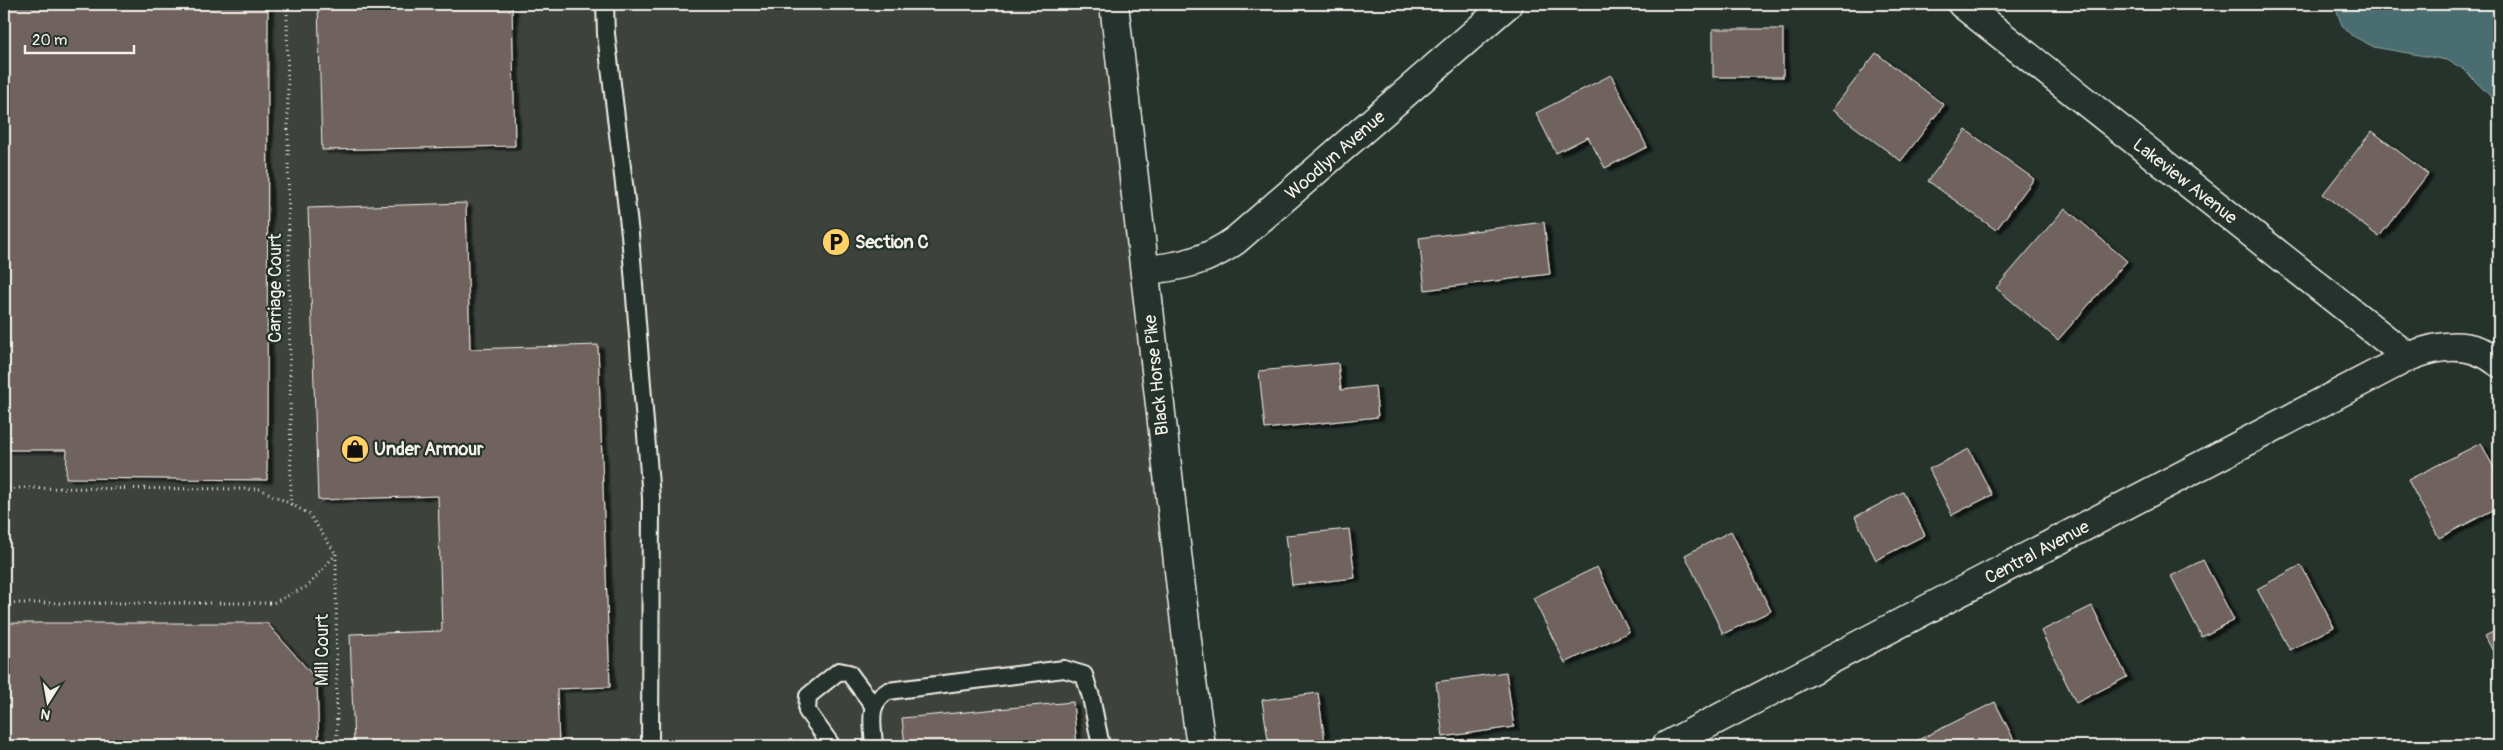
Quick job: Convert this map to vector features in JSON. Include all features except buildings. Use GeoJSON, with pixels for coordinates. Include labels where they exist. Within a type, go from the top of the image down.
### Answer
{"type":"FeatureCollection","features":[{"type":"Feature","properties":{"kind":"street","name":"Black Horse Pike"},"geometry":{"type":"LineString","coordinates":[[1114,4],[1201,746]]}},
{"type":"Feature","properties":{"kind":"street","name":"Woodlyn Avenue"},"geometry":{"type":"LineString","coordinates":[[1144,270],[1195,262],[1219,253],[1508,4]]}},
{"type":"Feature","properties":{"kind":"street","name":"Lakeview Avenue"},"geometry":{"type":"LineString","coordinates":[[1962,4],[2408,357]]}},
{"type":"Feature","properties":{"kind":"street","name":"Central Avenue"},"geometry":{"type":"LineString","coordinates":[[1666,746],[2408,357],[2430,348],[2465,348],[2490,355],[2499,364]]}},
{"type":"Feature","properties":{"kind":"lane"},"geometry":{"type":"LineString","coordinates":[[605,4],[606,34],[630,234],[651,498],[650,746]]}},
{"type":"Feature","properties":{"kind":"lane"},"geometry":{"type":"LineString","coordinates":[[874,746],[873,705],[878,697],[888,691],[1064,669],[1084,675],[1091,697],[1101,746]]}},
{"type":"Feature","properties":{"kind":"lane"},"geometry":{"type":"LineString","coordinates":[[832,746],[807,711],[808,696],[839,671],[849,673],[873,705]]}},
{"type":"Feature","properties":{"kind":"path","name":"Carriage Court"},"geometry":{"type":"LineString","coordinates":[[287,4],[290,504]]}},
{"type":"Feature","properties":{"kind":"path"},"geometry":{"type":"LineString","coordinates":[[4,488],[260,489],[309,514],[336,554],[308,586],[273,602],[4,603]]}},
{"type":"Feature","properties":{"kind":"path","name":"Mill Court"},"geometry":{"type":"LineString","coordinates":[[336,554],[337,746]]}},
{"type":"Feature","properties":{"kind":"shaded area"},"geometry":{"type":"Polygon","coordinates":[[[4,4],[1114,4],[1201,746],[4,746],[4,4]]]}},
{"type":"Feature","properties":{"kind":"water"},"geometry":{"type":"Polygon","coordinates":[[[2334,4],[2499,4],[2499,105],[2462,68],[2447,60],[2374,47],[2351,35],[2342,25],[2334,4]]]}},
{"type":"Feature","properties":{"kind":"place","name":"Section C"},"geometry":{"type":"Point","coordinates":[836,242]}},
{"type":"Feature","properties":{"kind":"place","name":"Under Armour"},"geometry":{"type":"Point","coordinates":[355,449]}}]}
